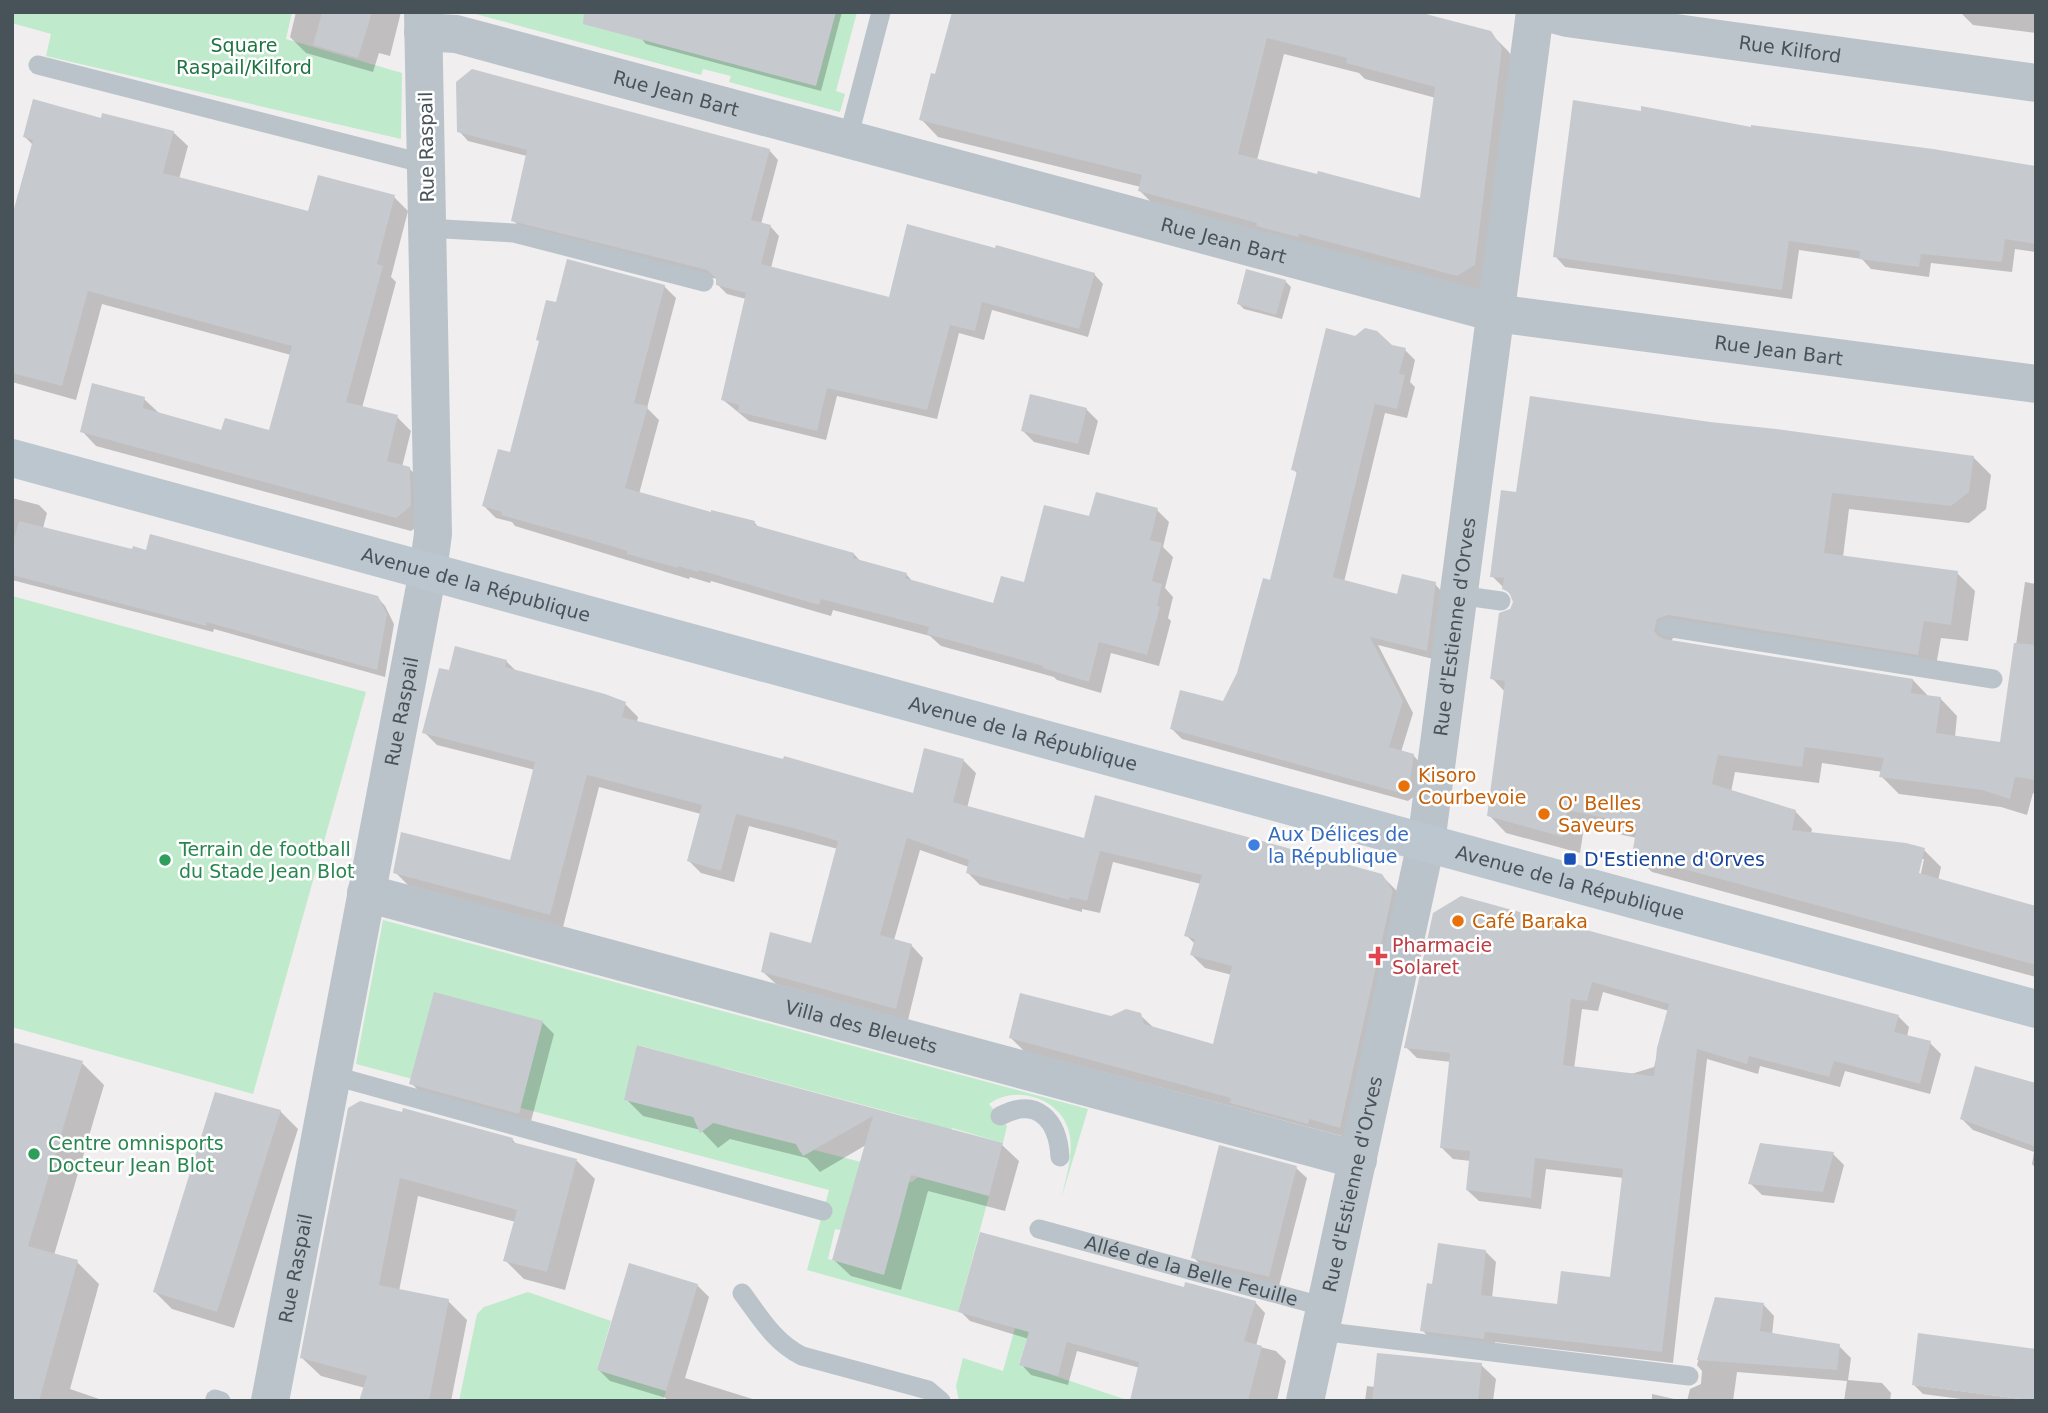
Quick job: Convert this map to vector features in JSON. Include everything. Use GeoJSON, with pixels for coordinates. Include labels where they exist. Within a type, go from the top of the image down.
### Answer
{"type":"FeatureCollection","features":[{"type":"Feature","properties":{"kind":"street","name":"Rue d'Estienne d'Orves"},"geometry":{"type":"LineString","coordinates":[[1305,1401],[1426,843],[1535,12]]}},
{"type":"Feature","properties":{"kind":"street","name":"Rue Kilford"},"geometry":{"type":"LineString","coordinates":[[1545,12],[1567,18],[2036,83]]}},
{"type":"Feature","properties":{"kind":"street","name":"Rue Jean Bart"},"geometry":{"type":"LineString","coordinates":[[423,22],[456,34],[1495,313],[2036,384]]}},
{"type":"Feature","properties":{"kind":"street","name":"Rue Raspail"},"geometry":{"type":"LineString","coordinates":[[270,1401],[433,534],[423,22]]}},
{"type":"Feature","properties":{"kind":"street","name":"Avenue de la République"},"geometry":{"type":"LineString","coordinates":[[12,458],[2036,1009]]}},
{"type":"Feature","properties":{"kind":"street","name":"Villa des Bleuets"},"geometry":{"type":"LineString","coordinates":[[366,893],[1358,1160]]}},
{"type":"Feature","properties":{"kind":"lane"},"geometry":{"type":"LineString","coordinates":[[848,139],[881,12]]}},
{"type":"Feature","properties":{"kind":"lane"},"geometry":{"type":"LineString","coordinates":[[38,65],[426,164]]}},
{"type":"Feature","properties":{"kind":"lane"},"geometry":{"type":"LineString","coordinates":[[427,228],[513,233],[704,282]]}},
{"type":"Feature","properties":{"kind":"lane"},"geometry":{"type":"LineString","coordinates":[[1458,595],[1501,601]]}},
{"type":"Feature","properties":{"kind":"lane"},"geometry":{"type":"LineString","coordinates":[[1666,627],[1993,679]]}},
{"type":"Feature","properties":{"kind":"lane"},"geometry":{"type":"LineString","coordinates":[[331,1074],[824,1211]]}},
{"type":"Feature","properties":{"kind":"lane"},"geometry":{"type":"LineString","coordinates":[[1000,1116],[1024,1108],[1038,1112],[1051,1123],[1059,1138],[1059,1157]]}},
{"type":"Feature","properties":{"kind":"lane","name":"Allée de la Belle Feuille"},"geometry":{"type":"LineString","coordinates":[[1048,1232],[1322,1319],[1689,1376]]}},
{"type":"Feature","properties":{"kind":"lane"},"geometry":{"type":"LineString","coordinates":[[742,1293],[776,1339],[789,1349],[802,1356],[928,1390],[941,1401]]}},
{"type":"Feature","properties":{"kind":"green space","name":"Square Raspail/Kilford"},"geometry":{"type":"Polygon","coordinates":[[[12,12],[292,12],[286,39],[402,73],[401,139],[46,56],[51,34],[12,23],[12,12]]]}},
{"type":"Feature","properties":{"kind":"green space"},"geometry":{"type":"Polygon","coordinates":[[[468,12],[857,12],[836,91],[845,94],[840,112],[729,82],[731,76],[703,69],[701,75],[468,12]]]}},
{"type":"Feature","properties":{"kind":"green space","name":"Terrain de football du Stade Jean Blot"},"geometry":{"type":"Polygon","coordinates":[[[12,596],[366,692],[253,1094],[12,1027],[12,596]]]}},
{"type":"Feature","properties":{"kind":"green space"},"geometry":{"type":"Polygon","coordinates":[[[383,920],[1088,1109],[1062,1196],[1070,1159],[1070,1137],[1059,1113],[1038,1099],[1013,1095],[989,1104],[1007,1126],[1003,1143],[952,1128],[950,1133],[915,1124],[916,1119],[725,1068],[689,1063],[690,1059],[638,1045],[625,1100],[693,1117],[716,1110],[727,1127],[796,1144],[800,1152],[807,1154],[814,1150],[885,1168],[903,1180],[912,1182],[918,1177],[989,1196],[958,1312],[807,1270],[829,1190],[356,1064],[383,920]],[[863,1199],[841,1230],[835,1229],[828,1259],[884,1274],[902,1210],[863,1199]]]}},
{"type":"Feature","properties":{"kind":"green space"},"geometry":{"type":"Polygon","coordinates":[[[528,1292],[611,1321],[597,1370],[666,1391],[663,1401],[459,1401],[477,1314],[484,1307],[528,1292]]]}},
{"type":"Feature","properties":{"kind":"green space"},"geometry":{"type":"Polygon","coordinates":[[[1015,1328],[1029,1332],[1019,1364],[1130,1401],[959,1401],[956,1386],[963,1358],[1003,1371],[1015,1328]]]}},
{"type":"Feature","properties":{"kind":"building"},"geometry":{"type":"Polygon","coordinates":[[[322,12],[372,12],[358,58],[313,45],[322,12]]]}},
{"type":"Feature","properties":{"kind":"building"},"geometry":{"type":"Polygon","coordinates":[[[584,12],[836,12],[816,86],[583,24],[584,12]]]}},
{"type":"Feature","properties":{"kind":"building"},"geometry":{"type":"Polygon","coordinates":[[[952,12],[1418,12],[1491,31],[1502,48],[1475,265],[1457,276],[1299,234],[1298,237],[1256,226],[1257,223],[1138,191],[1142,175],[919,120],[931,73],[935,74],[952,12]],[[1267,38],[1238,154],[1317,174],[1318,171],[1420,198],[1435,87],[1346,63],[1347,58],[1267,38]]]}},
{"type":"Feature","properties":{"kind":"building"},"geometry":{"type":"Polygon","coordinates":[[[472,69],[770,149],[751,220],[771,225],[761,264],[889,297],[907,224],[995,248],[996,245],[1095,273],[1079,329],[982,302],[975,331],[950,325],[927,410],[827,388],[817,431],[738,412],[739,405],[721,400],[746,293],[716,285],[716,278],[707,270],[511,221],[527,150],[457,132],[456,82],[472,69]]]}},
{"type":"Feature","properties":{"kind":"building"},"geometry":{"type":"Polygon","coordinates":[[[33,99],[101,118],[102,113],[174,131],[163,173],[308,211],[318,175],[395,195],[377,264],[383,266],[346,402],[398,415],[387,461],[410,467],[411,506],[396,518],[80,432],[92,383],[145,397],[143,408],[221,430],[225,418],[269,430],[292,346],[88,291],[62,386],[12,373],[12,216],[33,140],[23,137],[33,99]]]}},
{"type":"Feature","properties":{"kind":"building"},"geometry":{"type":"Polygon","coordinates":[[[1573,100],[1641,111],[1641,106],[1751,127],[1933,149],[2036,166],[2036,244],[2005,239],[2002,262],[1921,254],[1919,267],[1859,259],[1860,251],[1789,241],[1782,290],[1553,257],[1573,100]]]}},
{"type":"Feature","properties":{"kind":"building"},"geometry":{"type":"Polygon","coordinates":[[[567,259],[665,285],[634,403],[648,406],[625,488],[711,512],[755,521],[754,525],[854,553],[853,558],[907,573],[905,578],[993,603],[1001,576],[1024,582],[1044,505],[1089,516],[1096,492],[1158,508],[1150,540],[1162,543],[1152,581],[1162,584],[1157,606],[1160,607],[1147,655],[1099,642],[1089,682],[1043,666],[927,634],[929,627],[821,599],[819,605],[699,570],[678,568],[501,515],[502,512],[482,506],[498,449],[510,452],[539,341],[536,340],[546,300],[556,302],[567,259]]]}},
{"type":"Feature","properties":{"kind":"building"},"geometry":{"type":"Polygon","coordinates":[[[1246,269],[1286,280],[1276,315],[1237,304],[1246,269]]]}},
{"type":"Feature","properties":{"kind":"building"},"geometry":{"type":"Polygon","coordinates":[[[1326,328],[1355,336],[1365,328],[1377,331],[1392,345],[1406,348],[1399,374],[1405,375],[1397,409],[1375,404],[1333,577],[1397,594],[1402,574],[1436,582],[1427,651],[1370,637],[1403,701],[1389,747],[1414,754],[1410,781],[1397,792],[1170,729],[1180,690],[1223,701],[1237,673],[1263,578],[1270,580],[1297,471],[1291,470],[1326,328]]]}},
{"type":"Feature","properties":{"kind":"building"},"geometry":{"type":"Polygon","coordinates":[[[1030,394],[1087,408],[1078,444],[1021,431],[1030,394]]]}},
{"type":"Feature","properties":{"kind":"building"},"geometry":{"type":"Polygon","coordinates":[[[1530,396],[1974,456],[1969,492],[1951,506],[1832,493],[1824,553],[1958,571],[1951,625],[1924,621],[1918,655],[1668,615],[1657,619],[1654,631],[1664,639],[1913,679],[1911,693],[1941,697],[1936,733],[2000,742],[2014,643],[2036,645],[2036,780],[2015,777],[2010,799],[1982,790],[1879,777],[1884,758],[1805,747],[1802,767],[1718,755],[1712,784],[1796,810],[1792,830],[1906,843],[1925,848],[1919,873],[2036,906],[2036,965],[1632,855],[1637,825],[1567,810],[1563,837],[1487,816],[1505,681],[1490,679],[1499,613],[1510,609],[1513,602],[1509,592],[1502,589],[1504,578],[1490,577],[1501,490],[1516,492],[1530,396]]]}},
{"type":"Feature","properties":{"kind":"building"},"geometry":{"type":"Polygon","coordinates":[[[19,521],[132,549],[133,546],[146,550],[150,534],[378,596],[387,614],[377,670],[206,622],[206,626],[12,575],[12,545],[19,521]]]}},
{"type":"Feature","properties":{"kind":"building"},"geometry":{"type":"Polygon","coordinates":[[[455,646],[507,660],[505,667],[626,702],[622,717],[783,759],[784,756],[913,793],[924,748],[964,759],[953,802],[1084,838],[1095,795],[1382,874],[1393,891],[1340,1128],[1309,1119],[1308,1124],[1230,1103],[1231,1098],[1009,1038],[1020,993],[1111,1016],[1126,1009],[1141,1013],[1144,1024],[1213,1044],[1232,966],[1190,955],[1195,939],[1184,936],[1202,875],[1100,851],[1087,901],[1070,897],[1069,900],[966,873],[969,860],[907,838],[880,935],[912,944],[896,1009],[761,972],[770,932],[811,943],[838,841],[797,829],[736,814],[721,871],[687,861],[702,805],[587,775],[550,915],[393,873],[401,832],[510,860],[535,762],[422,733],[439,668],[449,670],[455,646]]]}},
{"type":"Feature","properties":{"kind":"building"},"geometry":{"type":"Polygon","coordinates":[[[1461,896],[1899,1015],[1894,1032],[1931,1041],[1920,1084],[1834,1061],[1829,1077],[1749,1056],[1747,1064],[1697,1049],[1662,1352],[1485,1332],[1484,1339],[1420,1331],[1427,1283],[1432,1284],[1438,1243],[1486,1250],[1481,1295],[1557,1304],[1561,1271],[1610,1277],[1623,1169],[1535,1158],[1531,1198],[1466,1190],[1470,1151],[1440,1148],[1450,1053],[1404,1048],[1433,913],[1461,896]],[[1592,982],[1587,1001],[1571,999],[1563,1065],[1654,1076],[1657,1048],[1669,1004],[1592,982]]]}},
{"type":"Feature","properties":{"kind":"building"},"geometry":{"type":"Polygon","coordinates":[[[434,992],[543,1021],[519,1114],[409,1084],[434,992]]]}},
{"type":"Feature","properties":{"kind":"building","name":"Centre omnisports Docteur Jean Blot"},"geometry":{"type":"Polygon","coordinates":[[[12,1042],[83,1061],[28,1246],[78,1260],[39,1401],[12,1401],[12,1042]]]}},
{"type":"Feature","properties":{"kind":"building"},"geometry":{"type":"Polygon","coordinates":[[[637,1045],[1003,1143],[989,1196],[911,1175],[884,1275],[832,1260],[873,1116],[803,1156],[796,1144],[713,1123],[700,1133],[693,1117],[624,1100],[637,1045]]]}},
{"type":"Feature","properties":{"kind":"building"},"geometry":{"type":"Polygon","coordinates":[[[1975,1066],[2036,1083],[2036,1147],[1960,1119],[1975,1066]]]}},
{"type":"Feature","properties":{"kind":"building"},"geometry":{"type":"Polygon","coordinates":[[[215,1092],[281,1110],[217,1312],[153,1292],[215,1092]]]}},
{"type":"Feature","properties":{"kind":"building"},"geometry":{"type":"Polygon","coordinates":[[[360,1101],[402,1112],[403,1108],[513,1138],[512,1142],[577,1159],[547,1272],[503,1261],[517,1210],[400,1178],[379,1285],[449,1299],[429,1401],[359,1401],[367,1376],[300,1358],[348,1108],[360,1101]]]}},
{"type":"Feature","properties":{"kind":"building"},"geometry":{"type":"Polygon","coordinates":[[[1760,1143],[1834,1152],[1823,1192],[1748,1184],[1760,1143]]]}},
{"type":"Feature","properties":{"kind":"building"},"geometry":{"type":"Polygon","coordinates":[[[1219,1145],[1297,1166],[1269,1277],[1191,1258],[1219,1145]]]}},
{"type":"Feature","properties":{"kind":"building"},"geometry":{"type":"Polygon","coordinates":[[[980,1232],[1184,1287],[1185,1282],[1256,1301],[1244,1341],[1262,1346],[1248,1401],[1130,1401],[1139,1362],[1067,1342],[1058,1376],[1019,1365],[1029,1332],[958,1312],[980,1232]]]}},
{"type":"Feature","properties":{"kind":"building"},"geometry":{"type":"Polygon","coordinates":[[[629,1263],[698,1284],[666,1391],[597,1370],[629,1263]]]}},
{"type":"Feature","properties":{"kind":"building"},"geometry":{"type":"Polygon","coordinates":[[[1715,1297],[1764,1303],[1760,1331],[1840,1344],[1837,1370],[1697,1360],[1715,1297]]]}},
{"type":"Feature","properties":{"kind":"building"},"geometry":{"type":"Polygon","coordinates":[[[1918,1333],[2036,1349],[2036,1401],[1912,1385],[1918,1333]]]}},
{"type":"Feature","properties":{"kind":"building"},"geometry":{"type":"Polygon","coordinates":[[[1377,1353],[1482,1363],[1478,1401],[1372,1401],[1377,1353]]]}},
{"type":"Feature","properties":{"kind":"place","name":"Kisoro Courbevoie"},"geometry":{"type":"Point","coordinates":[1404,786]}},
{"type":"Feature","properties":{"kind":"place","name":"O' Belles Saveurs"},"geometry":{"type":"Point","coordinates":[1544,814]}},
{"type":"Feature","properties":{"kind":"place","name":"Aux Délices de la République"},"geometry":{"type":"Point","coordinates":[1254,845]}},
{"type":"Feature","properties":{"kind":"place","name":"D'Estienne d'Orves"},"geometry":{"type":"Point","coordinates":[1570,859]}},
{"type":"Feature","properties":{"kind":"place","name":"Terrain de football du Stade Jean Blot"},"geometry":{"type":"Point","coordinates":[165,860]}},
{"type":"Feature","properties":{"kind":"place","name":"Café Baraka"},"geometry":{"type":"Point","coordinates":[1458,921]}},
{"type":"Feature","properties":{"kind":"place","name":"Pharmacie Solaret"},"geometry":{"type":"Point","coordinates":[1378,956]}},
{"type":"Feature","properties":{"kind":"place","name":"Centre omnisports Docteur Jean Blot"},"geometry":{"type":"Point","coordinates":[34,1154]}}]}
